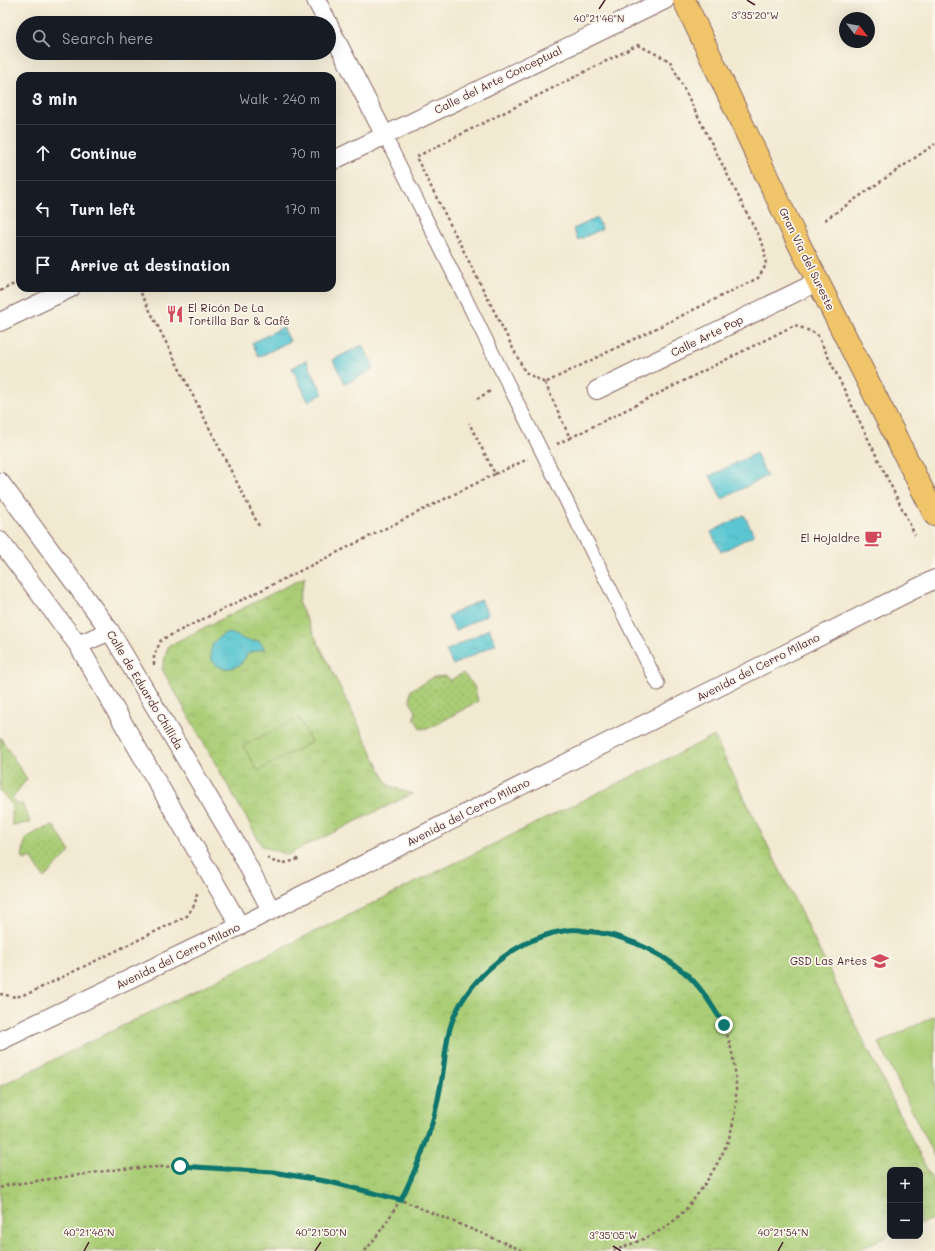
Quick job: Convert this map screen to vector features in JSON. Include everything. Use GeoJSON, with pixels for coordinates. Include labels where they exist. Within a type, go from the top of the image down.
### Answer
{"type":"FeatureCollection","features":[{"type":"Feature","properties":{"kind":"main road","name":"Gran Vía del Sureste"},"geometry":{"type":"LineString","coordinates":[[684,0],[817,282],[935,515]]}},
{"type":"Feature","properties":{"kind":"street"},"geometry":{"type":"LineString","coordinates":[[316,0],[324,16]]}},
{"type":"Feature","properties":{"kind":"street","name":"Calle del Arte Conceptual"},"geometry":{"type":"LineString","coordinates":[[336,159],[664,0]]}},
{"type":"Feature","properties":{"kind":"street"},"geometry":{"type":"LineString","coordinates":[[336,40],[658,684]]}},
{"type":"Feature","properties":{"kind":"street","name":"Calle Arte Pop"},"geometry":{"type":"LineString","coordinates":[[597,390],[817,282]]}},
{"type":"Feature","properties":{"kind":"street"},"geometry":{"type":"LineString","coordinates":[[0,322],[63,292]]}},
{"type":"Feature","properties":{"kind":"street","name":"Calle de Eduardo Chillida"},"geometry":{"type":"LineString","coordinates":[[0,482],[110,631],[238,847],[271,910]]}},
{"type":"Feature","properties":{"kind":"street"},"geometry":{"type":"LineString","coordinates":[[0,541],[78,644],[240,926]]}},
{"type":"Feature","properties":{"kind":"street","name":"Avenida del Cerro Milano"},"geometry":{"type":"LineString","coordinates":[[2,1036],[240,926],[935,579]]}},
{"type":"Feature","properties":{"kind":"street"},"geometry":{"type":"LineString","coordinates":[[78,644],[110,631]]}},
{"type":"Feature","properties":{"kind":"path"},"geometry":{"type":"LineString","coordinates":[[638,46],[670,61],[764,247],[766,265],[758,278],[545,384],[525,372],[416,157],[638,46]]}},
{"type":"Feature","properties":{"kind":"path"},"geometry":{"type":"LineString","coordinates":[[825,220],[935,144]]}},
{"type":"Feature","properties":{"kind":"path"},"geometry":{"type":"LineString","coordinates":[[0,291],[16,283]]}},
{"type":"Feature","properties":{"kind":"path"},"geometry":{"type":"LineString","coordinates":[[141,293],[260,528]]}},
{"type":"Feature","properties":{"kind":"path"},"geometry":{"type":"LineString","coordinates":[[570,438],[795,326],[817,334],[915,535]]}},
{"type":"Feature","properties":{"kind":"path"},"geometry":{"type":"LineString","coordinates":[[154,670],[154,656],[161,640],[495,474],[469,423]]}},
{"type":"Feature","properties":{"kind":"path"},"geometry":{"type":"LineString","coordinates":[[266,857],[272,861],[284,864],[300,858]]}},
{"type":"Feature","properties":{"kind":"path"},"geometry":{"type":"LineString","coordinates":[[0,994],[16,997],[32,992],[187,916],[195,904],[198,887]]}},
{"type":"Feature","properties":{"kind":"path"},"geometry":{"type":"LineString","coordinates":[[365,1251],[376,1238],[401,1200],[419,1164],[432,1125],[441,1087],[447,1038],[456,1013],[465,997],[476,982],[494,965],[510,953],[540,937],[570,930],[609,934],[633,942],[655,953],[684,973],[697,986],[724,1025],[732,1054],[736,1090],[732,1127],[717,1165],[689,1207],[666,1227],[640,1241],[612,1251]]}},
{"type":"Feature","properties":{"kind":"path"},"geometry":{"type":"LineString","coordinates":[[0,1188],[8,1185],[120,1169],[180,1166],[273,1172],[330,1182],[401,1200],[524,1251]]}},
{"type":"Feature","properties":{"kind":"green space"},"geometry":{"type":"Polygon","coordinates":[[[305,577],[298,602],[388,785],[412,794],[287,855],[262,846],[162,669],[168,646],[305,577]]]}},
{"type":"Feature","properties":{"kind":"green space"},"geometry":{"type":"Polygon","coordinates":[[[463,673],[474,686],[478,701],[432,727],[421,729],[414,718],[416,711],[410,702],[411,690],[434,677],[447,676],[449,681],[463,673]]]}},
{"type":"Feature","properties":{"kind":"green space"},"geometry":{"type":"Polygon","coordinates":[[[299,718],[311,742],[258,771],[243,746],[299,718]]]}},
{"type":"Feature","properties":{"kind":"green space"},"geometry":{"type":"Polygon","coordinates":[[[714,736],[935,1186],[935,1218],[923,1223],[923,1167],[887,1167],[887,1236],[855,1251],[0,1251],[0,1086],[714,736]]]}},
{"type":"Feature","properties":{"kind":"green space"},"geometry":{"type":"Polygon","coordinates":[[[0,737],[27,779],[12,798],[16,805],[22,804],[31,823],[12,825],[10,803],[8,799],[0,792],[0,737]]]}},
{"type":"Feature","properties":{"kind":"green space"},"geometry":{"type":"Polygon","coordinates":[[[54,826],[70,852],[44,878],[31,857],[24,860],[22,858],[25,839],[40,830],[54,826]]]}},
{"type":"Feature","properties":{"kind":"green space"},"geometry":{"type":"Polygon","coordinates":[[[935,1016],[935,1158],[879,1043],[935,1016]]]}},
{"type":"Feature","properties":{"kind":"water"},"geometry":{"type":"Polygon","coordinates":[[[597,218],[602,229],[578,240],[573,229],[597,218]]]}},
{"type":"Feature","properties":{"kind":"water"},"geometry":{"type":"Polygon","coordinates":[[[283,327],[290,341],[259,357],[252,343],[283,327]]]}},
{"type":"Feature","properties":{"kind":"water"},"geometry":{"type":"Polygon","coordinates":[[[362,345],[375,368],[345,384],[333,360],[362,345]]]}},
{"type":"Feature","properties":{"kind":"water"},"geometry":{"type":"Polygon","coordinates":[[[306,360],[323,394],[308,401],[292,368],[306,360]]]}},
{"type":"Feature","properties":{"kind":"water"},"geometry":{"type":"Polygon","coordinates":[[[756,453],[767,476],[722,499],[710,476],[756,453]]]}},
{"type":"Feature","properties":{"kind":"water"},"geometry":{"type":"Polygon","coordinates":[[[744,515],[754,535],[721,552],[711,532],[744,515]]]}},
{"type":"Feature","properties":{"kind":"water"},"geometry":{"type":"Polygon","coordinates":[[[481,600],[488,614],[455,631],[448,616],[481,600]]]}},
{"type":"Feature","properties":{"kind":"water"},"geometry":{"type":"Polygon","coordinates":[[[489,629],[496,644],[453,665],[446,651],[489,629]]]}},
{"type":"Feature","properties":{"kind":"water"},"geometry":{"type":"Polygon","coordinates":[[[227,633],[248,641],[259,641],[265,649],[248,653],[240,665],[228,669],[221,668],[211,660],[211,651],[216,640],[227,633]]]}},
{"type":"Feature","properties":{"kind":"place","name":"El Ricón De La Tortilla Bar & Café"},"geometry":{"type":"Point","coordinates":[175,314]}},
{"type":"Feature","properties":{"kind":"place","name":"El Hojaldre"},"geometry":{"type":"Point","coordinates":[873,538]}},
{"type":"Feature","properties":{"kind":"place","name":"GSD Las Artes"},"geometry":{"type":"Point","coordinates":[880,961]}},
{"type":"Feature","properties":{"kind":"route"},"geometry":{"type":"LineString","coordinates":[[180,1166],[273,1172],[330,1182],[401,1200],[419,1164],[432,1125],[441,1087],[447,1038],[456,1013],[476,982],[494,965],[516,949],[540,937],[570,930],[590,931],[609,934],[633,942],[670,962],[684,973],[708,1000],[724,1025]]}}]}
